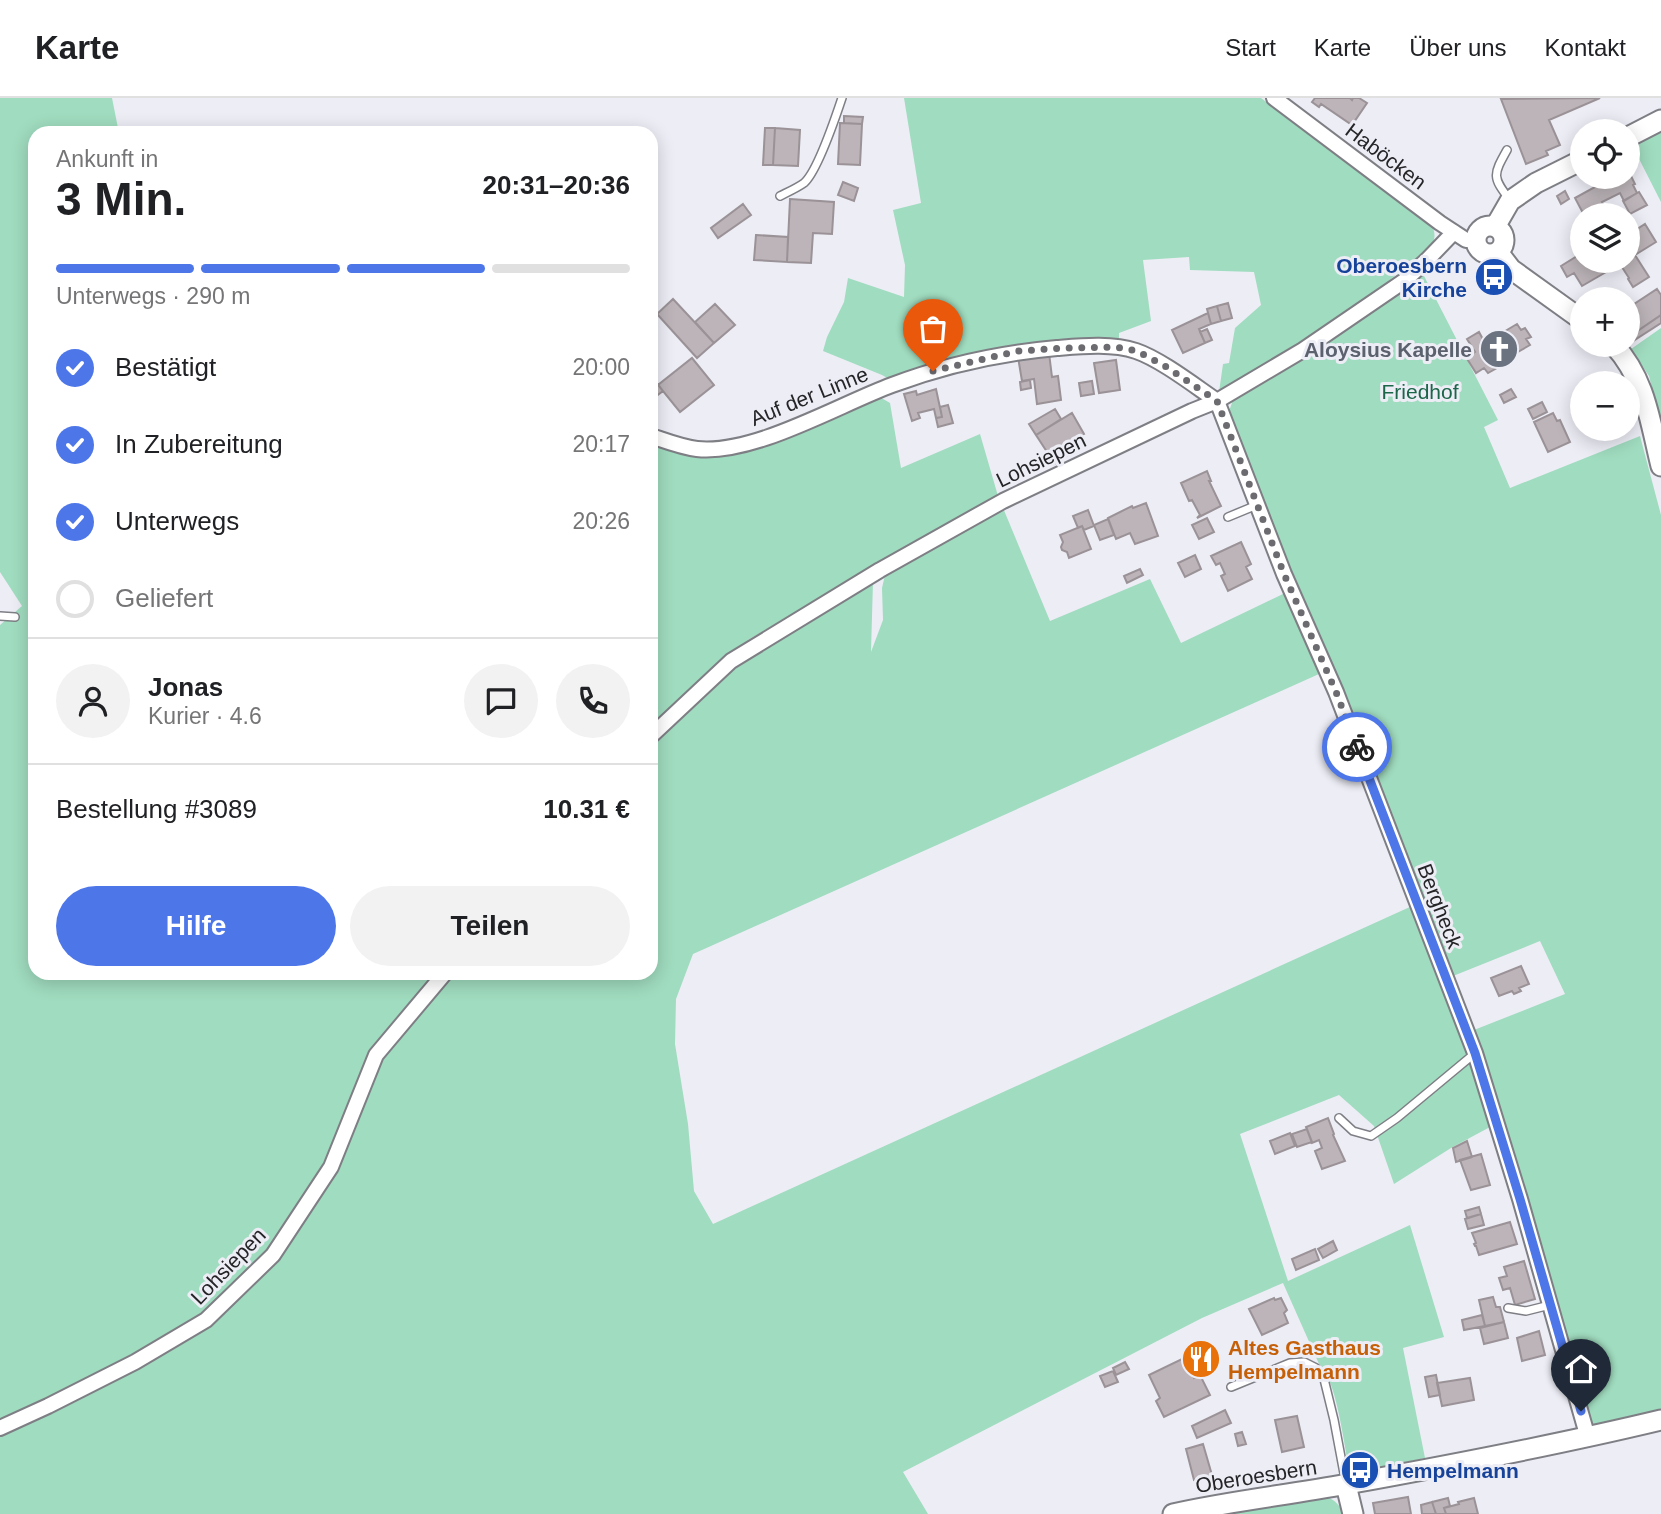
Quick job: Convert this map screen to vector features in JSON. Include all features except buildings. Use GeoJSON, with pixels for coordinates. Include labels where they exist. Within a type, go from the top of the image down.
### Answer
{"type":"FeatureCollection","features":[{"type":"Feature","properties":{"kind":"street","name":"Haböcken"},"geometry":{"type":"LineString","coordinates":[[1274,98],[1454,232],[1466,240],[1476,240]]}},
{"type":"Feature","properties":{"kind":"street"},"geometry":{"type":"LineString","coordinates":[[1640,131],[1661,120]]}},
{"type":"Feature","properties":{"kind":"street"},"geometry":{"type":"LineString","coordinates":[[1495,227],[1510,201],[1536,183],[1570,166]]}},
{"type":"Feature","properties":{"kind":"street"},"geometry":{"type":"LineString","coordinates":[[1484,227],[1499,229],[1504,238],[1498,252],[1485,253],[1478,247],[1476,235],[1484,227]]}},
{"type":"Feature","properties":{"kind":"street","name":"Lohsiepen"},"geometry":{"type":"LineString","coordinates":[[658,729],[731,661],[880,570],[1003,501],[1217,401],[1303,351],[1404,281],[1454,232]]}},
{"type":"Feature","properties":{"kind":"street"},"geometry":{"type":"LineString","coordinates":[[1498,252],[1511,269],[1570,311]]}},
{"type":"Feature","properties":{"kind":"street","name":"Auf der Linne"},"geometry":{"type":"LineString","coordinates":[[658,438],[698,449],[739,446],[933,371],[1018,351],[1116,347],[1137,351],[1165,366],[1217,401]]}},
{"type":"Feature","properties":{"kind":"street"},"geometry":{"type":"LineString","coordinates":[[1624,357],[1643,390],[1661,466]]}},
{"type":"Feature","properties":{"kind":"street","name":"Bergheck"},"geometry":{"type":"LineString","coordinates":[[1217,401],[1284,574],[1336,692],[1475,1053],[1588,1438]]}},
{"type":"Feature","properties":{"kind":"street","name":"Lohsiepen"},"geometry":{"type":"LineString","coordinates":[[0,1428],[135,1362],[206,1320],[272,1255],[331,1167],[376,1055],[439,980]]}},
{"type":"Feature","properties":{"kind":"street","name":"Oberoesbern"},"geometry":{"type":"LineString","coordinates":[[1173,1514],[1346,1485],[1588,1438],[1661,1420]]}},
{"type":"Feature","properties":{"kind":"street"},"geometry":{"type":"LineString","coordinates":[[1346,1485],[1353,1514]]}},
{"type":"Feature","properties":{"kind":"lane"},"geometry":{"type":"LineString","coordinates":[[780,196],[804,183],[810,176],[842,98]]}},
{"type":"Feature","properties":{"kind":"lane"},"geometry":{"type":"LineString","coordinates":[[1507,150],[1496,170],[1497,184],[1510,201]]}},
{"type":"Feature","properties":{"kind":"lane"},"geometry":{"type":"LineString","coordinates":[[1228,517],[1257,505]]}},
{"type":"Feature","properties":{"kind":"lane"},"geometry":{"type":"LineString","coordinates":[[0,616],[15,617]]}},
{"type":"Feature","properties":{"kind":"lane"},"geometry":{"type":"LineString","coordinates":[[1339,1118],[1353,1131],[1371,1136],[1397,1118],[1475,1053]]}},
{"type":"Feature","properties":{"kind":"lane"},"geometry":{"type":"LineString","coordinates":[[1508,1308],[1526,1311],[1550,1305]]}},
{"type":"Feature","properties":{"kind":"lane"},"geometry":{"type":"LineString","coordinates":[[1231,1387],[1290,1363],[1304,1362],[1316,1368],[1324,1379],[1346,1485]]}},
{"type":"Feature","properties":{"kind":"green space"},"geometry":{"type":"Polygon","coordinates":[[[0,98],[112,98],[118,126],[28,126],[28,980],[658,980],[658,445],[708,456],[730,454],[747,450],[878,396],[890,403],[901,468],[980,434],[998,496],[746,641],[873,581],[871,652],[883,620],[882,588],[885,575],[1003,508],[1050,621],[1150,579],[1181,643],[1285,593],[1319,674],[693,954],[676,999],[675,1044],[688,1124],[694,1191],[713,1224],[1412,906],[1471,1058],[1490,1127],[1394,1184],[1374,1126],[1339,1095],[1240,1134],[1288,1281],[1410,1225],[1444,1337],[1403,1348],[1425,1458],[1356,1473],[1351,1469],[1330,1382],[1319,1364],[1283,1283],[1202,1318],[903,1472],[928,1514],[0,1514],[0,625],[22,606],[0,572],[0,98]]]}},
{"type":"Feature","properties":{"kind":"green space"},"geometry":{"type":"Polygon","coordinates":[[[904,98],[1261,98],[1432,225],[1434,240],[1431,246],[1386,283],[1308,339],[1219,392],[1223,364],[1229,363],[1235,328],[1261,305],[1254,272],[1190,270],[1189,257],[1143,260],[1151,321],[1119,333],[1119,341],[1017,345],[941,360],[889,379],[823,351],[844,302],[848,278],[904,297],[905,265],[893,210],[921,203],[904,98]]]}},
{"type":"Feature","properties":{"kind":"green space"},"geometry":{"type":"Polygon","coordinates":[[[1661,131],[1661,202],[1640,161],[1640,143],[1661,131]]]}},
{"type":"Feature","properties":{"kind":"green space","name":"Friedhof"},"geometry":{"type":"Polygon","coordinates":[[[1423,274],[1498,420],[1484,427],[1510,488],[1628,441],[1640,441],[1640,436],[1661,515],[1661,1415],[1592,1431],[1474,1030],[1565,994],[1540,941],[1453,976],[1314,621],[1228,414],[1233,400],[1239,394],[1334,337],[1423,274]]]}},
{"type":"Feature","properties":{"kind":"green space"},"geometry":{"type":"Polygon","coordinates":[[[1661,328],[1661,425],[1649,376],[1636,357],[1640,357],[1640,343],[1661,328]]]}},
{"type":"Feature","properties":{"kind":"green space"},"geometry":{"type":"Polygon","coordinates":[[[1327,1497],[1337,1504],[1343,1514],[1214,1514],[1327,1497]]]}},
{"type":"Feature","properties":{"kind":"way so far"},"geometry":{"type":"LineString","coordinates":[[933,371],[1018,351],[1116,347],[1137,351],[1165,366],[1217,401],[1284,574],[1357,747]]}},
{"type":"Feature","properties":{"kind":"place","name":"Oberoesbern Kirche"},"geometry":{"type":"Point","coordinates":[1494,277]}},
{"type":"Feature","properties":{"kind":"place","name":"Aloysius Kapelle"},"geometry":{"type":"Point","coordinates":[1499,349]}},
{"type":"Feature","properties":{"kind":"place","name":"Altes Gasthaus Hempelmann"},"geometry":{"type":"Point","coordinates":[1201,1359]}},
{"type":"Feature","properties":{"kind":"place","name":"Hempelmann"},"geometry":{"type":"Point","coordinates":[1360,1470]}},
{"type":"Feature","properties":{"kind":"route"},"geometry":{"type":"LineString","coordinates":[[1357,747],[1475,1053],[1581,1411]]}}]}
